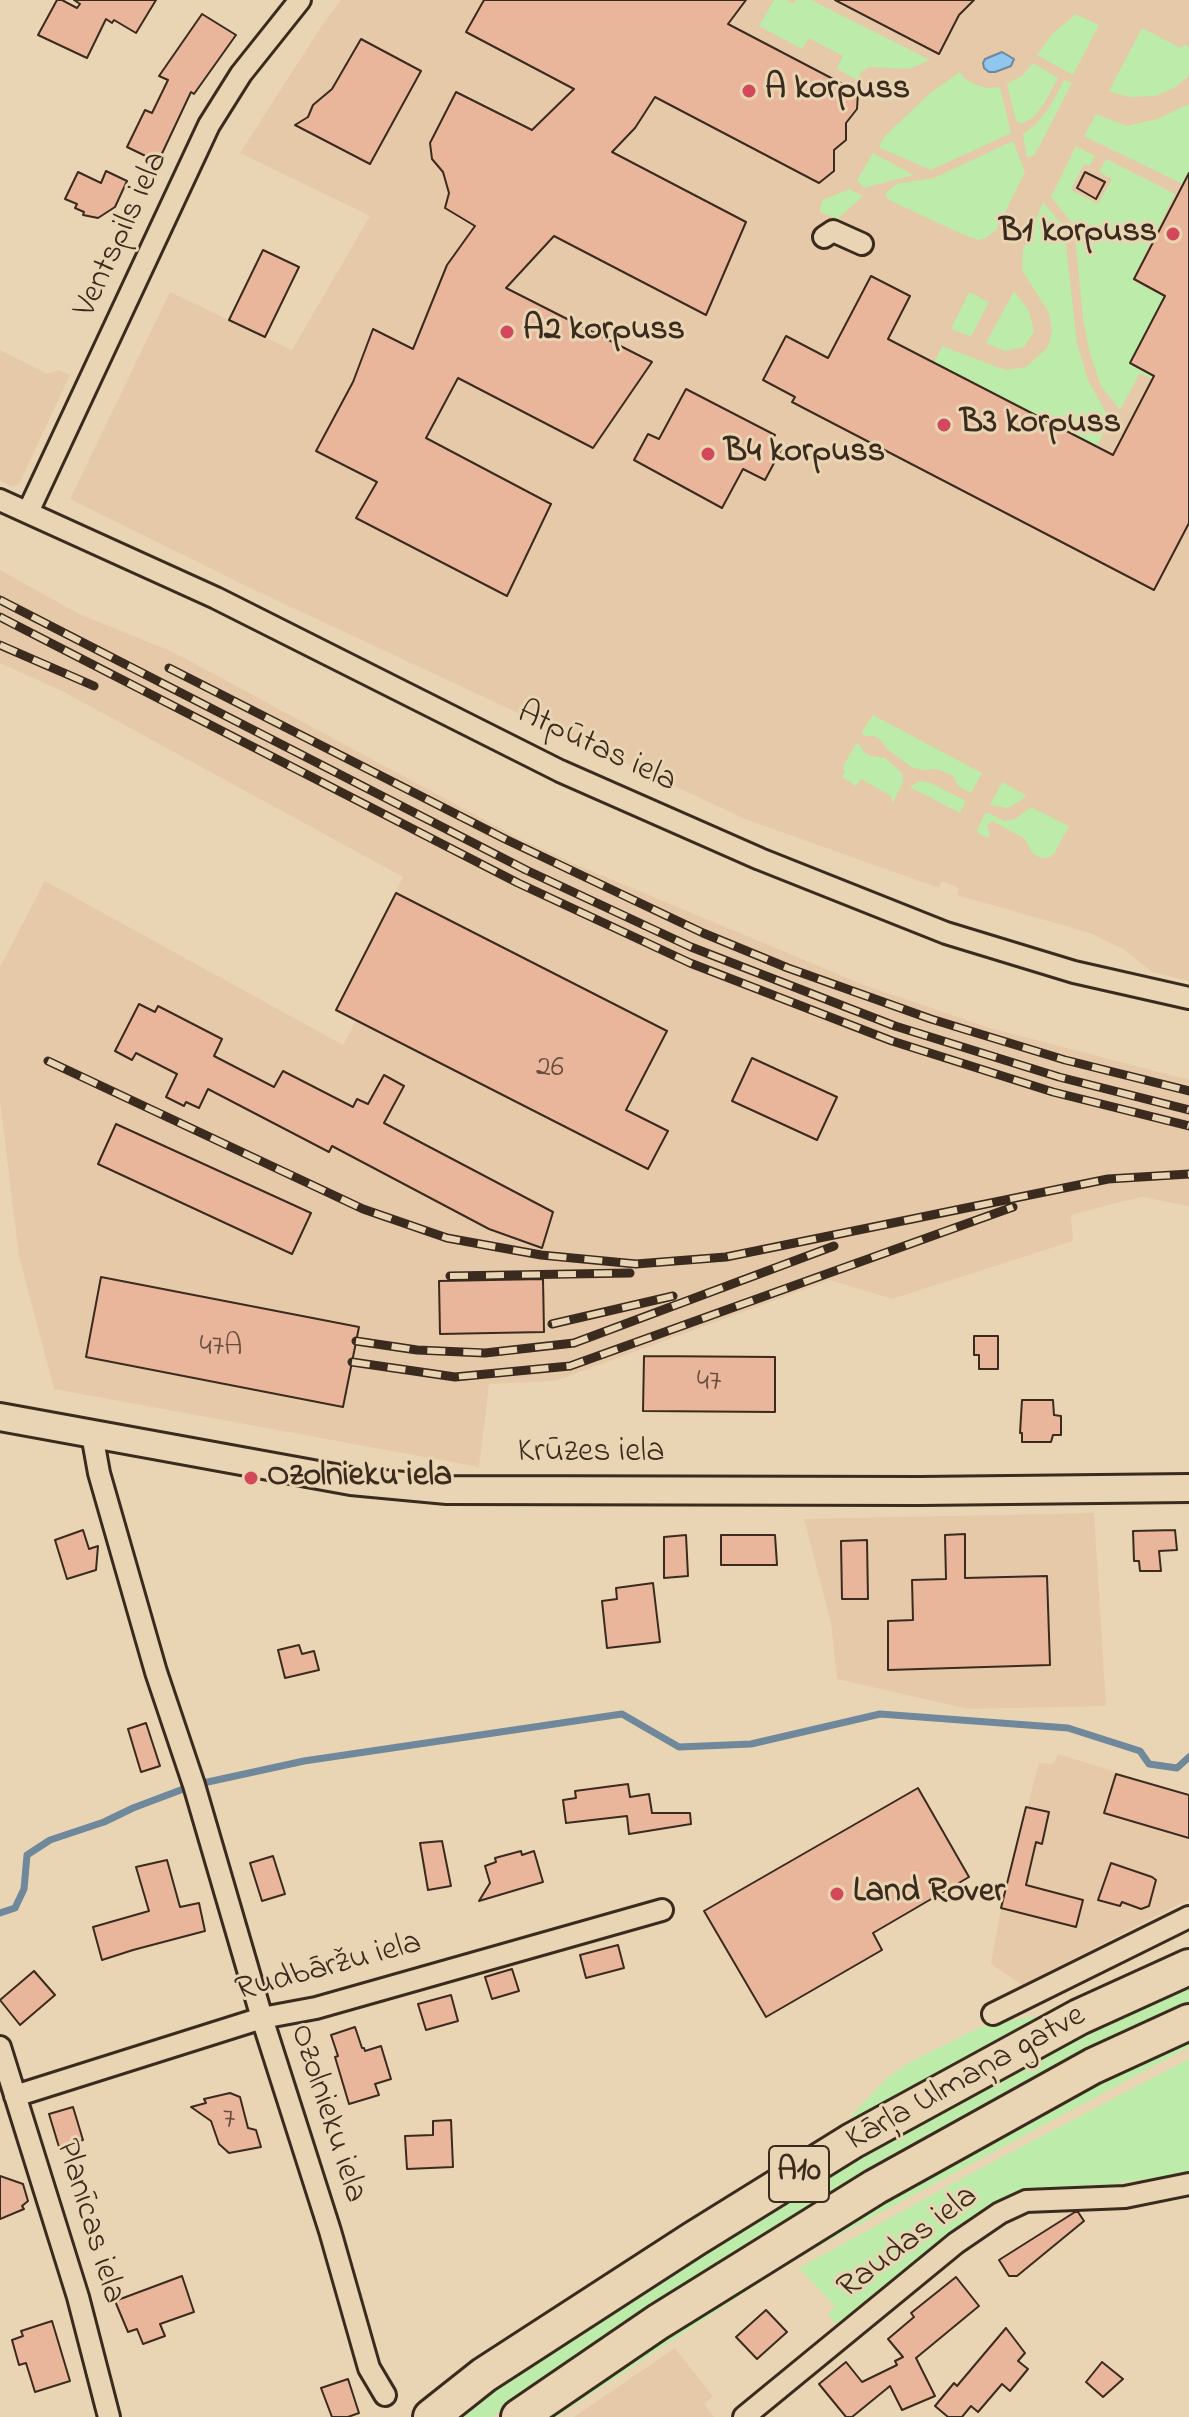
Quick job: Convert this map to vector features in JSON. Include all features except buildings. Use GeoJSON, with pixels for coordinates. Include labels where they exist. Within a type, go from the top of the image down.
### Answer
{"type":"FeatureCollection","features":[{"type":"Feature","properties":{"kind":"highway","name":"Kārļa Ulmaņa gatve"},"geometry":{"type":"LineString","coordinates":[[431,2417],[484,2375],[852,2141],[1079,2017],[1189,1967]]}},
{"type":"Feature","properties":{"kind":"highway","name":"Kārļa Ulmaņa gatve"},"geometry":{"type":"LineString","coordinates":[[519,2417],[658,2322],[875,2187],[1093,2066],[1189,2022]]}},
{"type":"Feature","properties":{"kind":"highway"},"geometry":{"type":"LineString","coordinates":[[397,2406],[484,2375]]}},
{"type":"Feature","properties":{"kind":"street","name":"Ventspils iela"},"geometry":{"type":"LineString","coordinates":[[28,512],[209,125],[241,74],[300,0]]}},
{"type":"Feature","properties":{"kind":"street"},"geometry":{"type":"LineString","coordinates":[[824,237],[833,231],[862,244]]}},
{"type":"Feature","properties":{"kind":"street","name":"Atpūtas iela"},"geometry":{"type":"LineString","coordinates":[[0,500],[216,598],[560,771],[760,859],[946,933],[1074,972],[1189,998]]}},
{"type":"Feature","properties":{"kind":"street","name":"Krūzes iela"},"geometry":{"type":"LineString","coordinates":[[0,1417],[351,1481],[447,1490],[1189,1488]]}},
{"type":"Feature","properties":{"kind":"street","name":"Ozolnieku iela"},"geometry":{"type":"LineString","coordinates":[[92,1434],[99,1473],[156,1672],[194,1785],[369,2368],[397,2406]]}},
{"type":"Feature","properties":{"kind":"street","name":"Rudbāržu iela"},"geometry":{"type":"LineString","coordinates":[[15,2096],[262,2018],[316,2008],[662,1910]]}},
{"type":"Feature","properties":{"kind":"street"},"geometry":{"type":"LineString","coordinates":[[993,2014],[1189,1917]]}},
{"type":"Feature","properties":{"kind":"street","name":"Planīcas iela"},"geometry":{"type":"LineString","coordinates":[[0,2047],[78,2297],[109,2417]]}},
{"type":"Feature","properties":{"kind":"street","name":"Raudas iela"},"geometry":{"type":"LineString","coordinates":[[744,2417],[956,2243],[1000,2213],[1026,2201],[1125,2197],[1189,2184]]}},
{"type":"Feature","properties":{"kind":"shaded area"},"geometry":{"type":"Polygon","coordinates":[[[341,0],[1189,0],[1189,981],[1152,972],[1125,950],[1090,933],[957,895],[959,888],[942,881],[939,888],[745,819],[246,586],[70,499],[170,292],[292,350],[370,216],[240,153],[341,0]]]}},
{"type":"Feature","properties":{"kind":"shaded area"},"geometry":{"type":"Polygon","coordinates":[[[0,350],[47,374],[59,370],[70,375],[19,484],[12,487],[0,480],[0,350]]]}},
{"type":"Feature","properties":{"kind":"shaded area"},"geometry":{"type":"Polygon","coordinates":[[[0,570],[79,614],[173,652],[516,837],[577,865],[864,985],[990,1028],[1189,1080],[1189,1206],[1142,1197],[1112,1204],[1071,1215],[1073,1241],[892,1299],[830,1280],[555,1381],[489,1384],[479,1467],[54,1389],[19,1256],[0,1102],[0,967],[45,881],[343,1045],[357,1019],[336,1010],[403,877],[64,692],[0,663],[0,570]]]}},
{"type":"Feature","properties":{"kind":"shaded area"},"geometry":{"type":"Polygon","coordinates":[[[1094,1513],[1106,1706],[968,1709],[837,1679],[831,1623],[804,1519],[1094,1513]]]}},
{"type":"Feature","properties":{"kind":"shaded area"},"geometry":{"type":"Polygon","coordinates":[[[1058,1754],[1189,1795],[1189,1899],[1022,1985],[991,1964],[1001,1908],[1039,1763],[1053,1764],[1058,1754]]]}},
{"type":"Feature","properties":{"kind":"shaded area"},"geometry":{"type":"Polygon","coordinates":[[[675,2348],[713,2397],[704,2404],[714,2417],[574,2417],[675,2348]]]}},
{"type":"Feature","properties":{"kind":"green space"},"geometry":{"type":"Polygon","coordinates":[[[774,0],[786,0],[793,4],[796,0],[811,0],[930,60],[909,69],[869,67],[860,73],[859,81],[837,69],[843,56],[809,38],[802,49],[759,26],[774,0]]]}},
{"type":"Feature","properties":{"kind":"green space"},"geometry":{"type":"Polygon","coordinates":[[[1076,14],[1099,25],[1073,75],[1037,55],[1052,34],[1076,14]]]}},
{"type":"Feature","properties":{"kind":"green space"},"geometry":{"type":"Polygon","coordinates":[[[1142,28],[1181,48],[1184,44],[1189,47],[1189,76],[1174,88],[1156,96],[1128,97],[1109,91],[1142,28]]]}},
{"type":"Feature","properties":{"kind":"green space"},"geometry":{"type":"Polygon","coordinates":[[[1033,63],[1058,78],[1034,117],[1022,124],[1016,121],[1007,84],[1022,76],[1033,63]]]}},
{"type":"Feature","properties":{"kind":"green space"},"geometry":{"type":"Polygon","coordinates":[[[960,72],[974,84],[986,88],[1000,87],[1011,133],[931,170],[880,148],[885,136],[929,94],[960,72]]]}},
{"type":"Feature","properties":{"kind":"green space"},"geometry":{"type":"Polygon","coordinates":[[[889,80],[904,86],[907,93],[901,99],[880,101],[874,96],[874,88],[889,80]]]}},
{"type":"Feature","properties":{"kind":"green space"},"geometry":{"type":"Polygon","coordinates":[[[1064,80],[1072,83],[1038,149],[1033,156],[1027,157],[1023,134],[1049,108],[1064,80]]]}},
{"type":"Feature","properties":{"kind":"green space"},"geometry":{"type":"Polygon","coordinates":[[[1189,104],[1189,187],[1084,136],[1096,114],[1127,126],[1157,119],[1189,104]]]}},
{"type":"Feature","properties":{"kind":"green space"},"geometry":{"type":"Polygon","coordinates":[[[1013,141],[1025,172],[996,230],[986,238],[978,240],[962,234],[889,200],[885,194],[896,184],[934,178],[1013,141]]]}},
{"type":"Feature","properties":{"kind":"green space"},"geometry":{"type":"Polygon","coordinates":[[[1076,146],[1095,156],[1090,166],[1084,164],[1071,190],[1098,204],[1112,179],[1099,172],[1106,159],[1175,194],[1132,280],[1187,309],[1152,379],[1140,373],[1120,410],[1101,386],[1089,350],[1074,226],[1051,197],[1076,146]]]}},
{"type":"Feature","properties":{"kind":"green space"},"geometry":{"type":"Polygon","coordinates":[[[873,153],[914,175],[864,188],[857,180],[873,153]]]}},
{"type":"Feature","properties":{"kind":"green space"},"geometry":{"type":"Polygon","coordinates":[[[849,189],[863,196],[838,219],[820,212],[823,200],[849,189]]]}},
{"type":"Feature","properties":{"kind":"green space"},"geometry":{"type":"Polygon","coordinates":[[[1043,202],[1064,227],[1077,343],[1088,380],[1112,418],[1096,447],[934,363],[942,346],[1005,370],[1026,367],[1048,347],[1052,331],[1049,313],[1022,270],[1023,250],[1043,202]]]}},
{"type":"Feature","properties":{"kind":"green space"},"geometry":{"type":"Polygon","coordinates":[[[1014,291],[1029,311],[1034,332],[1024,347],[1005,351],[986,343],[1014,291]]]}},
{"type":"Feature","properties":{"kind":"green space"},"geometry":{"type":"Polygon","coordinates":[[[969,292],[989,302],[971,337],[951,329],[969,292]]]}},
{"type":"Feature","properties":{"kind":"green space"},"geometry":{"type":"Polygon","coordinates":[[[873,715],[982,773],[971,793],[959,787],[953,776],[937,769],[911,767],[886,748],[881,740],[864,736],[862,731],[873,715]]]}},
{"type":"Feature","properties":{"kind":"green space"},"geometry":{"type":"Polygon","coordinates":[[[856,744],[871,756],[885,758],[902,773],[903,782],[893,803],[890,795],[861,779],[856,786],[842,777],[845,772],[843,766],[856,744]]]}},
{"type":"Feature","properties":{"kind":"green space"},"geometry":{"type":"Polygon","coordinates":[[[919,781],[931,783],[966,801],[960,813],[910,787],[919,781]]]}},
{"type":"Feature","properties":{"kind":"green space"},"geometry":{"type":"Polygon","coordinates":[[[1002,782],[1026,795],[1008,808],[990,805],[1002,782]]]}},
{"type":"Feature","properties":{"kind":"green space"},"geometry":{"type":"Polygon","coordinates":[[[1031,807],[1069,826],[1050,857],[1041,858],[1033,854],[1024,838],[992,821],[987,825],[988,838],[978,833],[986,812],[1004,821],[1015,819],[1031,807]]]}},
{"type":"Feature","properties":{"kind":"green space"},"geometry":{"type":"Polygon","coordinates":[[[1189,1984],[1189,2006],[1089,2051],[865,2172],[632,2320],[492,2417],[458,2417],[612,2307],[824,2175],[1077,2034],[1189,1984]]]}},
{"type":"Feature","properties":{"kind":"green space"},"geometry":{"type":"Polygon","coordinates":[[[1034,2016],[1035,2021],[854,2120],[851,2116],[887,2078],[910,2062],[985,2025],[1034,2016]]]}},
{"type":"Feature","properties":{"kind":"green space"},"geometry":{"type":"Polygon","coordinates":[[[1189,2039],[1189,2047],[800,2256],[556,2417],[544,2417],[770,2268],[959,2155],[1108,2076],[1189,2039]]]}},
{"type":"Feature","properties":{"kind":"green space"},"geometry":{"type":"Polygon","coordinates":[[[1189,2059],[1189,2172],[1109,2185],[1022,2190],[931,2248],[836,2324],[828,2314],[835,2306],[799,2268],[972,2173],[1189,2059]]]}},
{"type":"Feature","properties":{"kind":"water"},"geometry":{"type":"Polygon","coordinates":[[[1002,52],[1014,59],[1011,66],[995,72],[984,68],[985,59],[1002,52]]]}},
{"type":"Feature","properties":{"kind":"waterway"},"geometry":{"type":"LineString","coordinates":[[0,1913],[15,1908],[24,1889],[27,1855],[50,1840],[104,1822],[194,1785],[304,1761],[622,1714],[679,1747],[751,1744],[880,1714],[1068,1728],[1140,1751],[1149,1764],[1177,1768],[1189,1757]]}},
{"type":"Feature","properties":{"kind":"railway"},"geometry":{"type":"LineString","coordinates":[[0,600],[526,870],[691,947],[895,1026],[1059,1077],[1189,1110]]}},
{"type":"Feature","properties":{"kind":"railway"},"geometry":{"type":"LineString","coordinates":[[0,617],[518,883],[690,963],[892,1041],[1053,1092],[1189,1126]]}},
{"type":"Feature","properties":{"kind":"railway"},"geometry":{"type":"LineString","coordinates":[[0,645],[94,686]]}},
{"type":"Feature","properties":{"kind":"railway"},"geometry":{"type":"LineString","coordinates":[[169,668],[505,839],[703,933],[788,968],[931,1019],[1065,1060],[1189,1091]]}},
{"type":"Feature","properties":{"kind":"railway"},"geometry":{"type":"LineString","coordinates":[[48,1061],[363,1209],[447,1238],[541,1255],[636,1264],[726,1257],[1108,1179],[1189,1174]]}},
{"type":"Feature","properties":{"kind":"railway"},"geometry":{"type":"LineString","coordinates":[[352,1362],[455,1377],[570,1366],[1013,1207]]}},
{"type":"Feature","properties":{"kind":"railway"},"geometry":{"type":"LineString","coordinates":[[356,1341],[417,1350],[485,1353],[574,1343],[834,1246]]}},
{"type":"Feature","properties":{"kind":"railway"},"geometry":{"type":"LineString","coordinates":[[450,1276],[630,1273]]}},
{"type":"Feature","properties":{"kind":"railway"},"geometry":{"type":"LineString","coordinates":[[552,1324],[673,1296]]}},
{"type":"Feature","properties":{"kind":"place","name":"A korpuss"},"geometry":{"type":"Point","coordinates":[749,91]}},
{"type":"Feature","properties":{"kind":"place","name":"B1 korpuss"},"geometry":{"type":"Point","coordinates":[1173,234]}},
{"type":"Feature","properties":{"kind":"place","name":"A2 korpuss"},"geometry":{"type":"Point","coordinates":[507,332]}},
{"type":"Feature","properties":{"kind":"place","name":"B3 korpuss"},"geometry":{"type":"Point","coordinates":[944,425]}},
{"type":"Feature","properties":{"kind":"place","name":"B4 korpuss"},"geometry":{"type":"Point","coordinates":[708,454]}},
{"type":"Feature","properties":{"kind":"place","name":"Ozolnieku iela"},"geometry":{"type":"Point","coordinates":[251,1478]}},
{"type":"Feature","properties":{"kind":"place","name":"Land Rover"},"geometry":{"type":"Point","coordinates":[837,1894]}}]}
